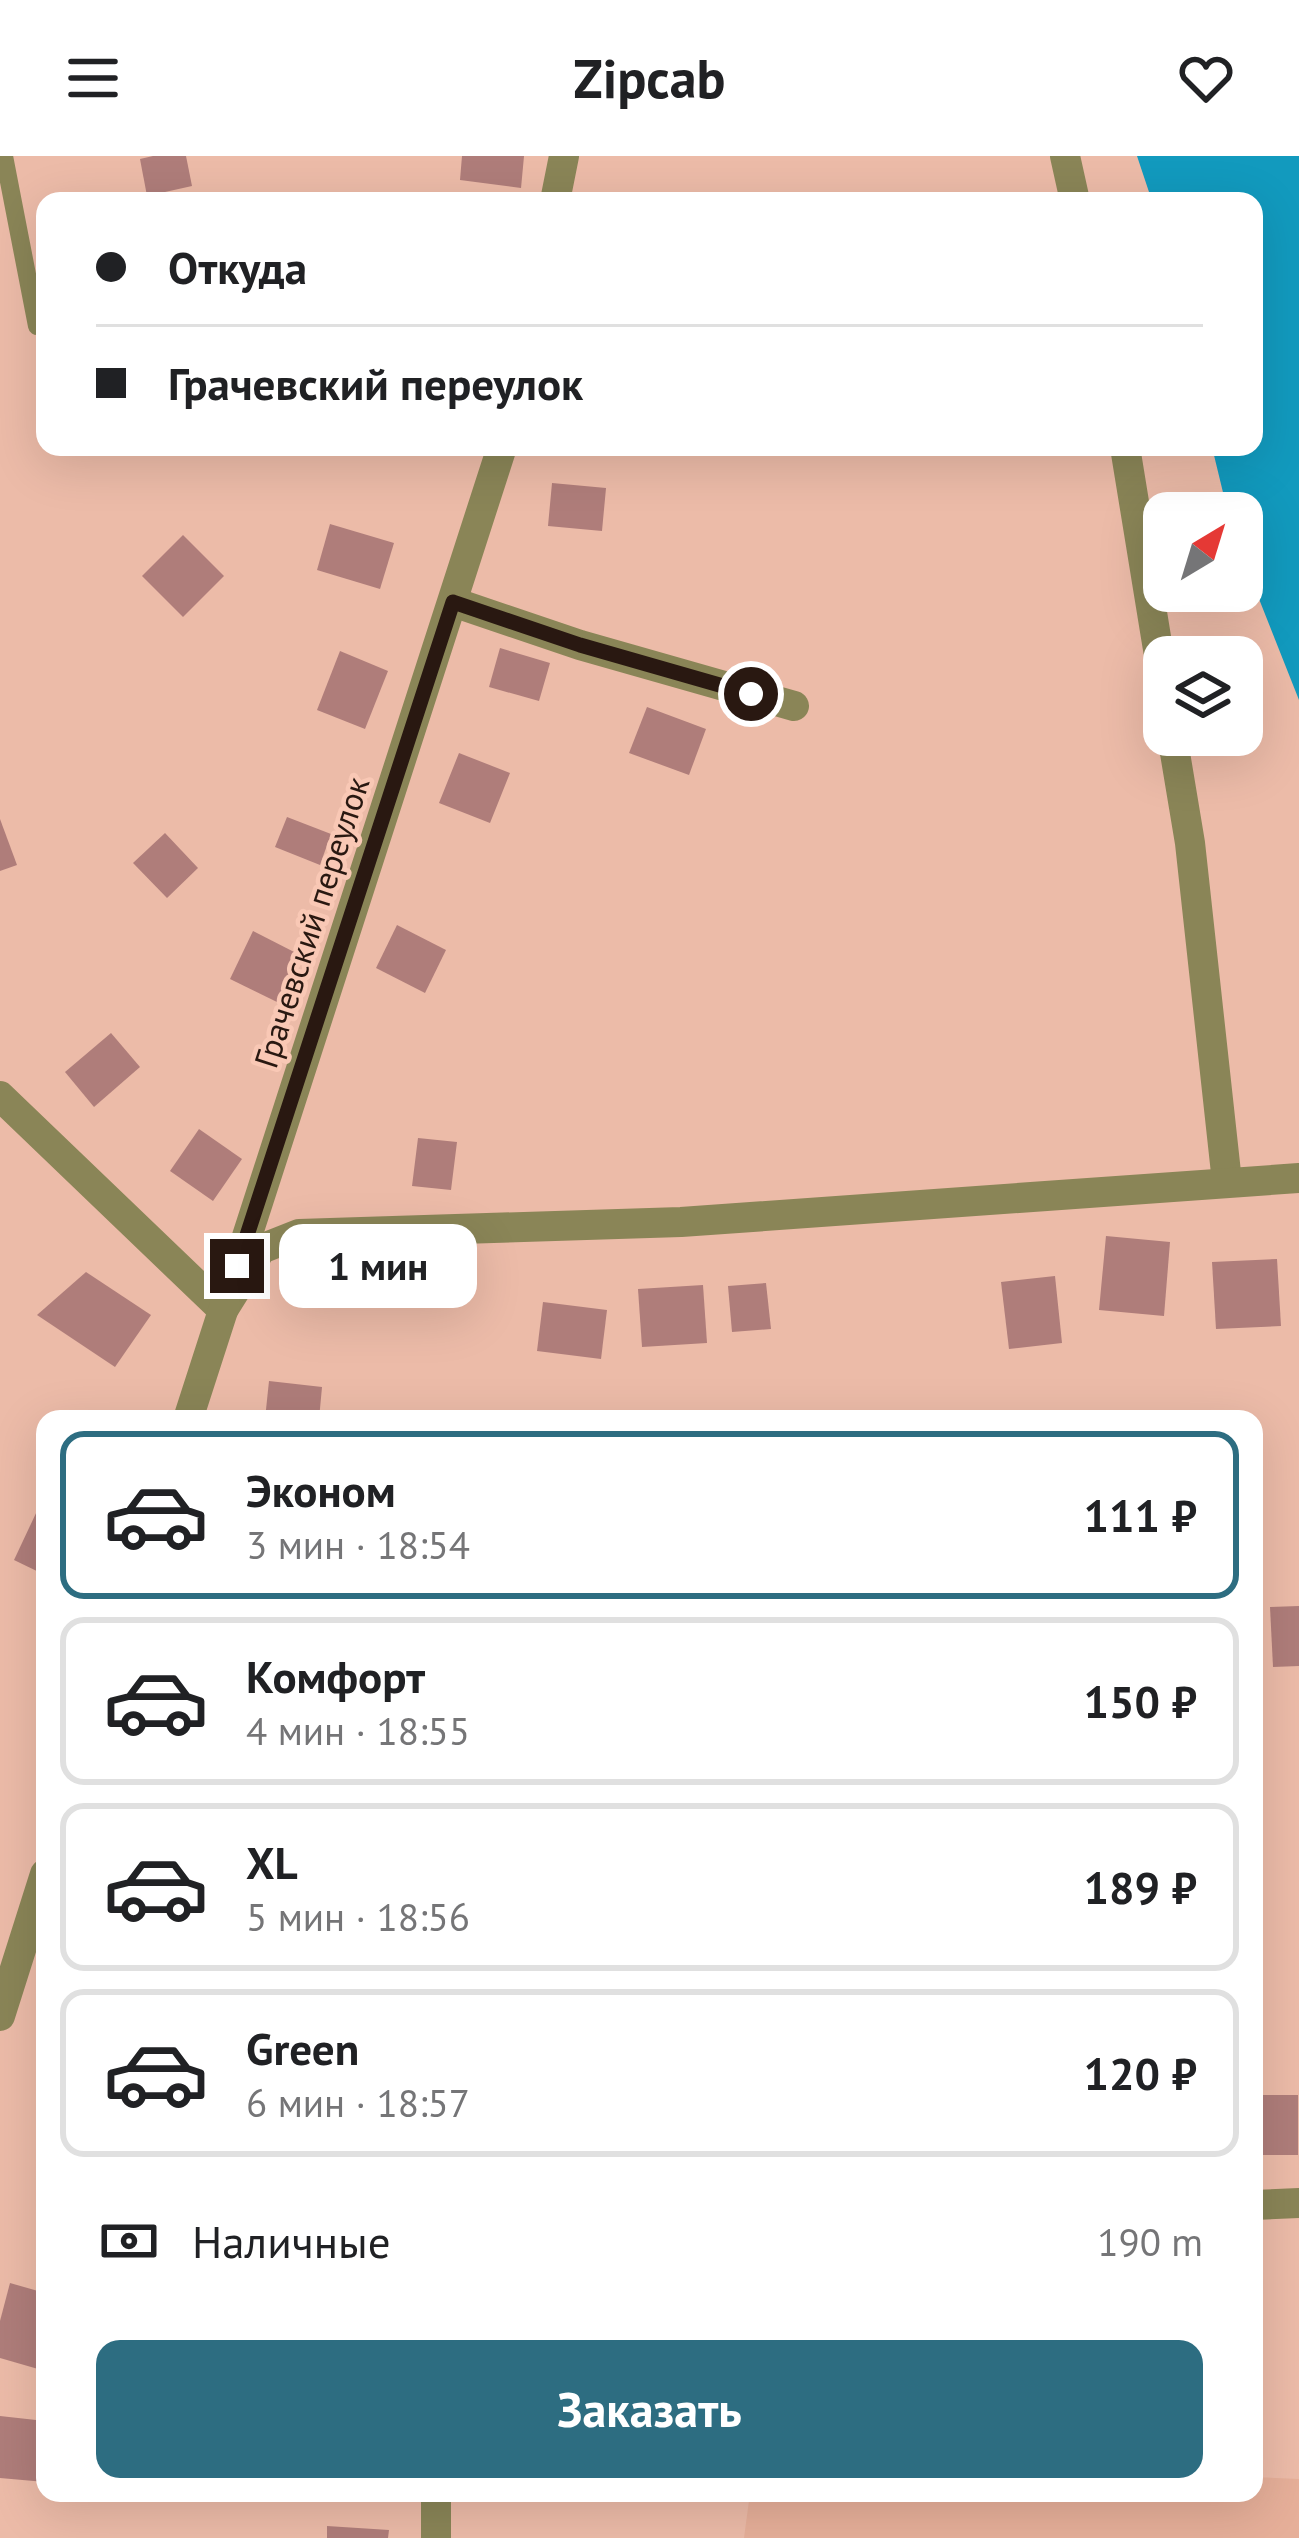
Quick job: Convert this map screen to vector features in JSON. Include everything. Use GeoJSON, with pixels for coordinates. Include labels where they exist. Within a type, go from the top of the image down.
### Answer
{"type":"FeatureCollection","features":[{"type":"Feature","properties":{"kind":"street"},"geometry":{"type":"LineString","coordinates":[[557,192],[564,156]]}},
{"type":"Feature","properties":{"kind":"street"},"geometry":{"type":"LineString","coordinates":[[1065,156],[1073,192]]}},
{"type":"Feature","properties":{"kind":"street","name":"Грачевский переулок"},"geometry":{"type":"LineString","coordinates":[[191,1410],[499,456]]}},
{"type":"Feature","properties":{"kind":"street"},"geometry":{"type":"LineString","coordinates":[[1126,456],[1156,636]]}},
{"type":"Feature","properties":{"kind":"street"},"geometry":{"type":"LineString","coordinates":[[453,602],[580,645],[794,706]]}},
{"type":"Feature","properties":{"kind":"street"},"geometry":{"type":"LineString","coordinates":[[1176,756],[1190,843],[1227,1182]]}},
{"type":"Feature","properties":{"kind":"street"},"geometry":{"type":"LineString","coordinates":[[0,1096],[223,1310],[262,1249],[299,1234],[681,1222],[1299,1178]]}},
{"type":"Feature","properties":{"kind":"street"},"geometry":{"type":"LineString","coordinates":[[0,2016],[36,1902]]}},
{"type":"Feature","properties":{"kind":"street"},"geometry":{"type":"LineString","coordinates":[[1263,2205],[1299,2203]]}},
{"type":"Feature","properties":{"kind":"street"},"geometry":{"type":"LineString","coordinates":[[436,2502],[436,2538]]}},
{"type":"Feature","properties":{"kind":"lane"},"geometry":{"type":"LineString","coordinates":[[4,156],[36,316]]}},
{"type":"Feature","properties":{"kind":"shaded area"},"geometry":{"type":"Polygon","coordinates":[[[1263,2477],[1299,2479],[1299,2538],[744,2538],[749,2502],[1263,2502],[1263,2477]]]}},
{"type":"Feature","properties":{"kind":"water"},"geometry":{"type":"Polygon","coordinates":[[[1137,156],[1299,156],[1299,700],[1263,609],[1263,492],[1223,492],[1214,456],[1263,456],[1263,192],[1149,192],[1137,156]]]}},
{"type":"Feature","properties":{"kind":"building"},"geometry":{"type":"Polygon","coordinates":[[[186,156],[192,186],[146,192],[140,159],[186,156]]]}},
{"type":"Feature","properties":{"kind":"building"},"geometry":{"type":"Polygon","coordinates":[[[462,156],[524,156],[521,188],[460,180],[462,156]]]}},
{"type":"Feature","properties":{"kind":"building"},"geometry":{"type":"Polygon","coordinates":[[[552,483],[606,488],[602,531],[548,526],[552,483]]]}},
{"type":"Feature","properties":{"kind":"building"},"geometry":{"type":"Polygon","coordinates":[[[330,524],[394,543],[380,589],[317,570],[330,524]]]}},
{"type":"Feature","properties":{"kind":"building"},"geometry":{"type":"Polygon","coordinates":[[[183,535],[224,576],[183,617],[142,576],[183,535]]]}},
{"type":"Feature","properties":{"kind":"building"},"geometry":{"type":"Polygon","coordinates":[[[500,648],[550,663],[539,701],[489,687],[500,648]]]}},
{"type":"Feature","properties":{"kind":"building"},"geometry":{"type":"Polygon","coordinates":[[[340,651],[388,671],[365,729],[317,710],[340,651]]]}},
{"type":"Feature","properties":{"kind":"building"},"geometry":{"type":"Polygon","coordinates":[[[647,707],[706,729],[689,775],[629,753],[647,707]]]}},
{"type":"Feature","properties":{"kind":"building"},"geometry":{"type":"Polygon","coordinates":[[[459,753],[510,773],[490,823],[439,803],[459,753]]]}},
{"type":"Feature","properties":{"kind":"building"},"geometry":{"type":"Polygon","coordinates":[[[287,817],[331,834],[320,865],[275,847],[287,817]]]}},
{"type":"Feature","properties":{"kind":"building"},"geometry":{"type":"Polygon","coordinates":[[[0,819],[17,865],[0,871],[0,819]]]}},
{"type":"Feature","properties":{"kind":"building"},"geometry":{"type":"Polygon","coordinates":[[[165,833],[198,868],[167,898],[133,863],[165,833]]]}},
{"type":"Feature","properties":{"kind":"building"},"geometry":{"type":"Polygon","coordinates":[[[397,925],[446,950],[425,993],[376,968],[397,925]]]}},
{"type":"Feature","properties":{"kind":"building"},"geometry":{"type":"Polygon","coordinates":[[[253,931],[300,955],[277,1002],[230,979],[253,931]]]}},
{"type":"Feature","properties":{"kind":"building"},"geometry":{"type":"Polygon","coordinates":[[[111,1033],[140,1067],[94,1107],[65,1072],[111,1033]]]}},
{"type":"Feature","properties":{"kind":"building"},"geometry":{"type":"Polygon","coordinates":[[[199,1129],[242,1159],[213,1201],[170,1171],[199,1129]]]}},
{"type":"Feature","properties":{"kind":"building"},"geometry":{"type":"Polygon","coordinates":[[[418,1138],[457,1142],[451,1190],[412,1186],[418,1138]]]}},
{"type":"Feature","properties":{"kind":"building"},"geometry":{"type":"Polygon","coordinates":[[[1106,1236],[1170,1242],[1164,1316],[1099,1310],[1106,1236]]]}},
{"type":"Feature","properties":{"kind":"building"},"geometry":{"type":"Polygon","coordinates":[[[1277,1259],[1281,1326],[1216,1329],[1212,1262],[1277,1259]]]}},
{"type":"Feature","properties":{"kind":"building"},"geometry":{"type":"Polygon","coordinates":[[[86,1272],[151,1315],[115,1367],[37,1315],[86,1272]]]}},
{"type":"Feature","properties":{"kind":"building"},"geometry":{"type":"Polygon","coordinates":[[[1055,1276],[1062,1343],[1009,1349],[1001,1282],[1055,1276]]]}},
{"type":"Feature","properties":{"kind":"building"},"geometry":{"type":"Polygon","coordinates":[[[766,1283],[771,1329],[732,1332],[728,1286],[766,1283]]]}},
{"type":"Feature","properties":{"kind":"building"},"geometry":{"type":"Polygon","coordinates":[[[703,1285],[707,1343],[642,1347],[638,1289],[703,1285]]]}},
{"type":"Feature","properties":{"kind":"building"},"geometry":{"type":"Polygon","coordinates":[[[543,1302],[607,1310],[601,1359],[537,1351],[543,1302]]]}},
{"type":"Feature","properties":{"kind":"building"},"geometry":{"type":"Polygon","coordinates":[[[269,1381],[322,1387],[320,1410],[266,1410],[269,1381]]]}},
{"type":"Feature","properties":{"kind":"building"},"geometry":{"type":"Polygon","coordinates":[[[36,1513],[36,1571],[14,1560],[36,1513]]]}},
{"type":"Feature","properties":{"kind":"building"},"geometry":{"type":"Polygon","coordinates":[[[1299,1606],[1299,1666],[1273,1667],[1270,1607],[1299,1606]]]}},
{"type":"Feature","properties":{"kind":"building"},"geometry":{"type":"Polygon","coordinates":[[[1263,2095],[1298,2095],[1298,2155],[1263,2155],[1263,2095]]]}},
{"type":"Feature","properties":{"kind":"building"},"geometry":{"type":"Polygon","coordinates":[[[10,2283],[36,2290],[36,2368],[0,2358],[0,2321],[10,2283]]]}},
{"type":"Feature","properties":{"kind":"building"},"geometry":{"type":"Polygon","coordinates":[[[0,2416],[36,2420],[36,2481],[0,2478],[0,2416]]]}},
{"type":"Feature","properties":{"kind":"building"},"geometry":{"type":"Polygon","coordinates":[[[327,2526],[389,2530],[388,2538],[327,2538],[327,2526]]]}},
{"type":"Feature","properties":{"kind":"route"},"geometry":{"type":"LineString","coordinates":[[237,1266],[453,602],[580,645],[751,694]]}}]}
